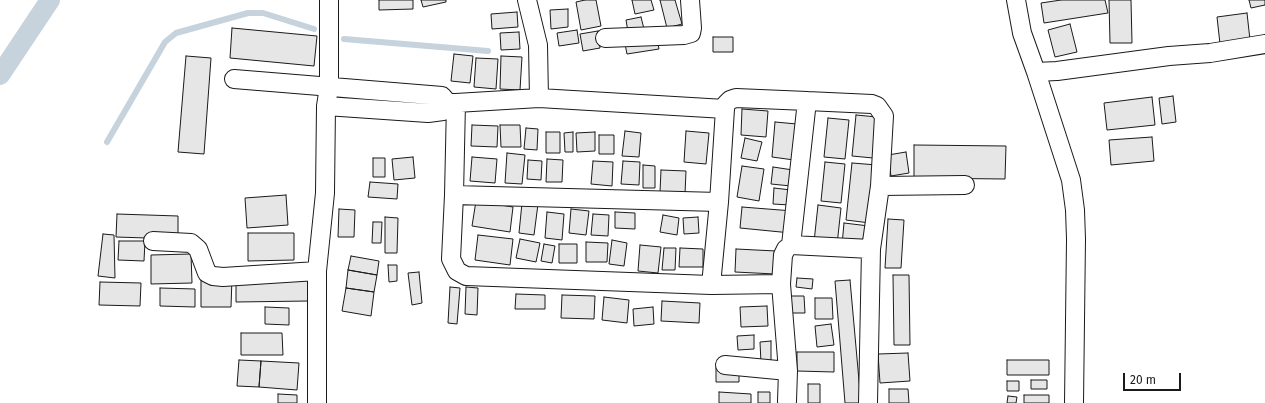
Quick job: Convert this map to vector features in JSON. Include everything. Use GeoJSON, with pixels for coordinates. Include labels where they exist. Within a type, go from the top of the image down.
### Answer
{"type":"FeatureCollection","features":[{"type":"Feature","properties":{"kind":"street"},"geometry":{"type":"LineString","coordinates":[[317,403],[317,271],[325,193],[326,106],[329,87],[329,0]]}},
{"type":"Feature","properties":{"kind":"street"},"geometry":{"type":"LineString","coordinates":[[527,0],[538,45],[539,98]]}},
{"type":"Feature","properties":{"kind":"street"},"geometry":{"type":"LineString","coordinates":[[605,38],[684,35],[691,33],[690,0]]}},
{"type":"Feature","properties":{"kind":"street"},"geometry":{"type":"LineString","coordinates":[[1016,0],[1022,33],[1071,180],[1075,210],[1074,403]]}},
{"type":"Feature","properties":{"kind":"street"},"geometry":{"type":"LineString","coordinates":[[1036,72],[1057,71],[1168,56],[1210,53],[1265,44]]}},
{"type":"Feature","properties":{"kind":"street"},"geometry":{"type":"LineString","coordinates":[[234,79],[442,96],[452,103],[539,98],[724,109]]}},
{"type":"Feature","properties":{"kind":"street"},"geometry":{"type":"LineString","coordinates":[[711,285],[724,109],[726,104],[730,100],[736,98],[872,104],[877,106],[882,112],[885,121],[880,186],[871,249],[868,403]]}},
{"type":"Feature","properties":{"kind":"street"},"geometry":{"type":"LineString","coordinates":[[791,245],[806,101]]}},
{"type":"Feature","properties":{"kind":"street"},"geometry":{"type":"LineString","coordinates":[[326,106],[428,113],[443,111],[452,103]]}},
{"type":"Feature","properties":{"kind":"street"},"geometry":{"type":"LineString","coordinates":[[452,103],[454,195],[451,259],[457,271],[466,276],[711,285],[781,284]]}},
{"type":"Feature","properties":{"kind":"street"},"geometry":{"type":"LineString","coordinates":[[880,186],[965,185]]}},
{"type":"Feature","properties":{"kind":"street"},"geometry":{"type":"LineString","coordinates":[[454,195],[718,202]]}},
{"type":"Feature","properties":{"kind":"street"},"geometry":{"type":"LineString","coordinates":[[153,241],[191,243],[198,249],[207,273],[213,276],[223,277],[317,271]]}},
{"type":"Feature","properties":{"kind":"street"},"geometry":{"type":"LineString","coordinates":[[787,401],[788,371],[781,284],[786,249],[791,245],[871,249]]}},
{"type":"Feature","properties":{"kind":"street"},"geometry":{"type":"LineString","coordinates":[[725,365],[788,371]]}},
{"type":"Feature","properties":{"kind":"building"},"geometry":{"type":"Polygon","coordinates":[[[379,0],[413,0],[413,9],[379,10],[379,0]]]}},
{"type":"Feature","properties":{"kind":"building"},"geometry":{"type":"Polygon","coordinates":[[[421,0],[446,0],[446,2],[423,7],[421,0]]]}},
{"type":"Feature","properties":{"kind":"building"},"geometry":{"type":"Polygon","coordinates":[[[596,0],[601,26],[581,30],[576,2],[596,0]]]}},
{"type":"Feature","properties":{"kind":"building"},"geometry":{"type":"Polygon","coordinates":[[[632,0],[651,0],[654,10],[635,14],[632,0]]]}},
{"type":"Feature","properties":{"kind":"building"},"geometry":{"type":"Polygon","coordinates":[[[660,0],[675,0],[682,24],[667,28],[660,0]]]}},
{"type":"Feature","properties":{"kind":"building"},"geometry":{"type":"Polygon","coordinates":[[[1061,0],[1105,0],[1108,13],[1044,23],[1041,3],[1061,0]]]}},
{"type":"Feature","properties":{"kind":"building"},"geometry":{"type":"Polygon","coordinates":[[[1109,0],[1131,0],[1132,43],[1110,43],[1109,0]]]}},
{"type":"Feature","properties":{"kind":"building"},"geometry":{"type":"Polygon","coordinates":[[[1249,0],[1265,0],[1265,5],[1251,8],[1249,0]]]}},
{"type":"Feature","properties":{"kind":"building"},"geometry":{"type":"Polygon","coordinates":[[[568,9],[568,27],[551,29],[550,10],[568,9]]]}},
{"type":"Feature","properties":{"kind":"building"},"geometry":{"type":"Polygon","coordinates":[[[517,12],[518,27],[492,29],[491,14],[517,12]]]}},
{"type":"Feature","properties":{"kind":"building"},"geometry":{"type":"Polygon","coordinates":[[[1247,13],[1250,40],[1220,44],[1217,17],[1247,13]]]}},
{"type":"Feature","properties":{"kind":"building"},"geometry":{"type":"Polygon","coordinates":[[[641,17],[644,29],[628,32],[626,20],[641,17]]]}},
{"type":"Feature","properties":{"kind":"building"},"geometry":{"type":"Polygon","coordinates":[[[1070,24],[1077,52],[1055,57],[1048,30],[1070,24]]]}},
{"type":"Feature","properties":{"kind":"building"},"geometry":{"type":"Polygon","coordinates":[[[232,28],[317,36],[314,66],[230,58],[232,28]]]}},
{"type":"Feature","properties":{"kind":"building"},"geometry":{"type":"Polygon","coordinates":[[[577,30],[579,43],[559,46],[557,33],[577,30]]]}},
{"type":"Feature","properties":{"kind":"building"},"geometry":{"type":"Polygon","coordinates":[[[598,31],[600,48],[583,51],[580,34],[598,31]]]}},
{"type":"Feature","properties":{"kind":"building"},"geometry":{"type":"Polygon","coordinates":[[[519,32],[520,49],[501,50],[500,33],[519,32]]]}},
{"type":"Feature","properties":{"kind":"building"},"geometry":{"type":"Polygon","coordinates":[[[713,37],[733,37],[733,52],[713,52],[713,37]]]}},
{"type":"Feature","properties":{"kind":"building"},"geometry":{"type":"Polygon","coordinates":[[[657,38],[659,49],[627,54],[625,44],[657,38]]]}},
{"type":"Feature","properties":{"kind":"building"},"geometry":{"type":"Polygon","coordinates":[[[454,54],[473,56],[470,83],[451,81],[454,54]]]}},
{"type":"Feature","properties":{"kind":"building"},"geometry":{"type":"Polygon","coordinates":[[[186,56],[211,58],[204,154],[178,152],[186,56]]]}},
{"type":"Feature","properties":{"kind":"building"},"geometry":{"type":"Polygon","coordinates":[[[501,56],[522,57],[520,90],[500,89],[501,56]]]}},
{"type":"Feature","properties":{"kind":"building"},"geometry":{"type":"Polygon","coordinates":[[[476,58],[498,59],[496,89],[474,87],[476,58]]]}},
{"type":"Feature","properties":{"kind":"building"},"geometry":{"type":"Polygon","coordinates":[[[1173,96],[1176,122],[1162,124],[1159,98],[1173,96]]]}},
{"type":"Feature","properties":{"kind":"building"},"geometry":{"type":"Polygon","coordinates":[[[1152,97],[1155,125],[1107,130],[1104,103],[1152,97]]]}},
{"type":"Feature","properties":{"kind":"building"},"geometry":{"type":"Polygon","coordinates":[[[742,109],[768,111],[766,137],[741,135],[742,109]]]}},
{"type":"Feature","properties":{"kind":"building"},"geometry":{"type":"Polygon","coordinates":[[[856,115],[877,117],[873,158],[852,156],[856,115]]]}},
{"type":"Feature","properties":{"kind":"building"},"geometry":{"type":"Polygon","coordinates":[[[828,118],[849,120],[845,159],[824,157],[828,118]]]}},
{"type":"Feature","properties":{"kind":"building"},"geometry":{"type":"Polygon","coordinates":[[[775,122],[797,124],[794,160],[772,157],[775,122]]]}},
{"type":"Feature","properties":{"kind":"building"},"geometry":{"type":"Polygon","coordinates":[[[472,125],[498,126],[497,147],[471,146],[472,125]]]}},
{"type":"Feature","properties":{"kind":"building"},"geometry":{"type":"Polygon","coordinates":[[[500,125],[520,125],[521,147],[501,147],[500,125]]]}},
{"type":"Feature","properties":{"kind":"building"},"geometry":{"type":"Polygon","coordinates":[[[526,128],[538,129],[537,150],[524,149],[526,128]]]}},
{"type":"Feature","properties":{"kind":"building"},"geometry":{"type":"Polygon","coordinates":[[[625,131],[641,133],[639,157],[622,156],[625,131]]]}},
{"type":"Feature","properties":{"kind":"building"},"geometry":{"type":"Polygon","coordinates":[[[686,131],[709,133],[706,164],[684,162],[686,131]]]}},
{"type":"Feature","properties":{"kind":"building"},"geometry":{"type":"Polygon","coordinates":[[[546,132],[560,132],[560,153],[546,153],[546,132]]]}},
{"type":"Feature","properties":{"kind":"building"},"geometry":{"type":"Polygon","coordinates":[[[573,132],[573,152],[565,152],[564,133],[573,132]]]}},
{"type":"Feature","properties":{"kind":"building"},"geometry":{"type":"Polygon","coordinates":[[[595,132],[595,151],[577,152],[576,133],[595,132]]]}},
{"type":"Feature","properties":{"kind":"building"},"geometry":{"type":"Polygon","coordinates":[[[599,135],[614,135],[614,154],[599,154],[599,135]]]}},
{"type":"Feature","properties":{"kind":"building"},"geometry":{"type":"Polygon","coordinates":[[[1152,137],[1154,161],[1111,165],[1109,140],[1152,137]]]}},
{"type":"Feature","properties":{"kind":"building"},"geometry":{"type":"Polygon","coordinates":[[[745,138],[762,142],[757,161],[741,158],[745,138]]]}},
{"type":"Feature","properties":{"kind":"building"},"geometry":{"type":"Polygon","coordinates":[[[914,145],[1006,146],[1005,179],[914,178],[914,145]]]}},
{"type":"Feature","properties":{"kind":"building"},"geometry":{"type":"Polygon","coordinates":[[[906,152],[909,173],[891,176],[888,155],[906,152]]]}},
{"type":"Feature","properties":{"kind":"building"},"geometry":{"type":"Polygon","coordinates":[[[507,153],[525,155],[522,184],[505,183],[507,153]]]}},
{"type":"Feature","properties":{"kind":"building"},"geometry":{"type":"Polygon","coordinates":[[[413,157],[415,178],[394,180],[392,159],[413,157]]]}},
{"type":"Feature","properties":{"kind":"building"},"geometry":{"type":"Polygon","coordinates":[[[472,157],[497,159],[495,183],[470,181],[472,157]]]}},
{"type":"Feature","properties":{"kind":"building"},"geometry":{"type":"Polygon","coordinates":[[[373,158],[385,158],[385,177],[373,177],[373,158]]]}},
{"type":"Feature","properties":{"kind":"building"},"geometry":{"type":"Polygon","coordinates":[[[547,159],[563,160],[562,182],[546,182],[547,159]]]}},
{"type":"Feature","properties":{"kind":"building"},"geometry":{"type":"Polygon","coordinates":[[[528,160],[542,161],[541,180],[527,179],[528,160]]]}},
{"type":"Feature","properties":{"kind":"building"},"geometry":{"type":"Polygon","coordinates":[[[593,161],[613,162],[612,186],[591,184],[593,161]]]}},
{"type":"Feature","properties":{"kind":"building"},"geometry":{"type":"Polygon","coordinates":[[[623,161],[640,162],[639,185],[621,184],[623,161]]]}},
{"type":"Feature","properties":{"kind":"building"},"geometry":{"type":"Polygon","coordinates":[[[825,162],[845,164],[841,203],[821,201],[825,162]]]}},
{"type":"Feature","properties":{"kind":"building"},"geometry":{"type":"Polygon","coordinates":[[[852,163],[877,165],[870,223],[846,220],[852,163]]]}},
{"type":"Feature","properties":{"kind":"building"},"geometry":{"type":"Polygon","coordinates":[[[643,165],[655,166],[655,188],[643,188],[643,165]]]}},
{"type":"Feature","properties":{"kind":"building"},"geometry":{"type":"Polygon","coordinates":[[[742,166],[764,169],[759,201],[737,197],[742,166]]]}},
{"type":"Feature","properties":{"kind":"building"},"geometry":{"type":"Polygon","coordinates":[[[773,167],[793,170],[791,186],[771,184],[773,167]]]}},
{"type":"Feature","properties":{"kind":"building"},"geometry":{"type":"Polygon","coordinates":[[[661,170],[686,171],[685,194],[660,192],[661,170]]]}},
{"type":"Feature","properties":{"kind":"building"},"geometry":{"type":"Polygon","coordinates":[[[370,182],[398,184],[397,199],[368,197],[370,182]]]}},
{"type":"Feature","properties":{"kind":"building"},"geometry":{"type":"Polygon","coordinates":[[[774,188],[791,190],[790,205],[773,204],[774,188]]]}},
{"type":"Feature","properties":{"kind":"building"},"geometry":{"type":"Polygon","coordinates":[[[286,195],[288,225],[247,228],[245,198],[286,195]]]}},
{"type":"Feature","properties":{"kind":"building"},"geometry":{"type":"Polygon","coordinates":[[[476,201],[513,207],[510,232],[472,226],[476,201]]]}},
{"type":"Feature","properties":{"kind":"building"},"geometry":{"type":"Polygon","coordinates":[[[522,203],[538,204],[534,235],[519,233],[522,203]]]}},
{"type":"Feature","properties":{"kind":"building"},"geometry":{"type":"Polygon","coordinates":[[[818,205],[841,208],[837,245],[814,242],[818,205]]]}},
{"type":"Feature","properties":{"kind":"building"},"geometry":{"type":"Polygon","coordinates":[[[742,207],[793,211],[791,233],[740,228],[742,207]]]}},
{"type":"Feature","properties":{"kind":"building"},"geometry":{"type":"Polygon","coordinates":[[[339,209],[355,210],[354,237],[338,237],[339,209]]]}},
{"type":"Feature","properties":{"kind":"building"},"geometry":{"type":"Polygon","coordinates":[[[571,209],[589,211],[586,235],[569,233],[571,209]]]}},
{"type":"Feature","properties":{"kind":"building"},"geometry":{"type":"Polygon","coordinates":[[[547,212],[564,214],[562,240],[545,238],[547,212]]]}},
{"type":"Feature","properties":{"kind":"building"},"geometry":{"type":"Polygon","coordinates":[[[615,212],[635,213],[635,229],[615,228],[615,212]]]}},
{"type":"Feature","properties":{"kind":"building"},"geometry":{"type":"Polygon","coordinates":[[[117,214],[178,216],[178,239],[116,237],[117,214]]]}},
{"type":"Feature","properties":{"kind":"building"},"geometry":{"type":"Polygon","coordinates":[[[593,214],[609,215],[608,236],[591,235],[593,214]]]}},
{"type":"Feature","properties":{"kind":"building"},"geometry":{"type":"Polygon","coordinates":[[[663,215],[679,218],[677,235],[660,232],[663,215]]]}},
{"type":"Feature","properties":{"kind":"building"},"geometry":{"type":"Polygon","coordinates":[[[385,217],[398,218],[397,253],[385,253],[385,217]]]}},
{"type":"Feature","properties":{"kind":"building"},"geometry":{"type":"Polygon","coordinates":[[[698,217],[699,233],[684,234],[683,218],[698,217]]]}},
{"type":"Feature","properties":{"kind":"building"},"geometry":{"type":"Polygon","coordinates":[[[888,219],[904,220],[901,268],[885,268],[888,219]]]}},
{"type":"Feature","properties":{"kind":"building"},"geometry":{"type":"Polygon","coordinates":[[[373,222],[382,222],[381,243],[372,243],[373,222]]]}},
{"type":"Feature","properties":{"kind":"building"},"geometry":{"type":"Polygon","coordinates":[[[844,223],[869,226],[866,247],[842,245],[844,223]]]}},
{"type":"Feature","properties":{"kind":"building"},"geometry":{"type":"Polygon","coordinates":[[[248,233],[294,233],[294,260],[248,261],[248,233]]]}},
{"type":"Feature","properties":{"kind":"building"},"geometry":{"type":"Polygon","coordinates":[[[103,234],[114,235],[115,278],[98,276],[103,234]]]}},
{"type":"Feature","properties":{"kind":"building"},"geometry":{"type":"Polygon","coordinates":[[[478,235],[513,239],[510,265],[475,260],[478,235]]]}},
{"type":"Feature","properties":{"kind":"building"},"geometry":{"type":"Polygon","coordinates":[[[520,239],[540,243],[536,262],[516,258],[520,239]]]}},
{"type":"Feature","properties":{"kind":"building"},"geometry":{"type":"Polygon","coordinates":[[[612,240],[627,243],[624,266],[609,264],[612,240]]]}},
{"type":"Feature","properties":{"kind":"building"},"geometry":{"type":"Polygon","coordinates":[[[119,241],[145,241],[144,261],[118,260],[119,241]]]}},
{"type":"Feature","properties":{"kind":"building"},"geometry":{"type":"Polygon","coordinates":[[[586,242],[608,243],[607,262],[586,262],[586,242]]]}},
{"type":"Feature","properties":{"kind":"building"},"geometry":{"type":"Polygon","coordinates":[[[544,244],[555,246],[552,263],[541,261],[544,244]]]}},
{"type":"Feature","properties":{"kind":"building"},"geometry":{"type":"Polygon","coordinates":[[[559,244],[577,244],[577,263],[559,263],[559,244]]]}},
{"type":"Feature","properties":{"kind":"building"},"geometry":{"type":"Polygon","coordinates":[[[640,245],[661,247],[658,273],[638,271],[640,245]]]}},
{"type":"Feature","properties":{"kind":"building"},"geometry":{"type":"Polygon","coordinates":[[[664,248],[676,248],[675,270],[662,270],[664,248]]]}},
{"type":"Feature","properties":{"kind":"building"},"geometry":{"type":"Polygon","coordinates":[[[680,248],[703,249],[703,267],[679,267],[680,248]]]}},
{"type":"Feature","properties":{"kind":"building"},"geometry":{"type":"Polygon","coordinates":[[[736,249],[776,251],[775,274],[735,272],[736,249]]]}},
{"type":"Feature","properties":{"kind":"building"},"geometry":{"type":"Polygon","coordinates":[[[191,254],[192,283],[151,284],[151,255],[191,254]]]}},
{"type":"Feature","properties":{"kind":"building"},"geometry":{"type":"Polygon","coordinates":[[[351,256],[379,261],[377,275],[348,270],[351,256]]]}},
{"type":"Feature","properties":{"kind":"building"},"geometry":{"type":"Polygon","coordinates":[[[388,265],[397,265],[397,281],[389,282],[388,265]]]}},
{"type":"Feature","properties":{"kind":"building"},"geometry":{"type":"Polygon","coordinates":[[[348,270],[377,275],[374,292],[346,288],[348,270]]]}},
{"type":"Feature","properties":{"kind":"building"},"geometry":{"type":"Polygon","coordinates":[[[419,272],[422,303],[412,305],[408,273],[419,272]]]}},
{"type":"Feature","properties":{"kind":"building"},"geometry":{"type":"Polygon","coordinates":[[[893,275],[909,275],[910,345],[894,345],[893,275]]]}},
{"type":"Feature","properties":{"kind":"building"},"geometry":{"type":"Polygon","coordinates":[[[201,278],[232,278],[231,307],[201,307],[201,278]]]}},
{"type":"Feature","properties":{"kind":"building"},"geometry":{"type":"Polygon","coordinates":[[[236,278],[309,278],[309,301],[236,302],[236,278]]]}},
{"type":"Feature","properties":{"kind":"building"},"geometry":{"type":"Polygon","coordinates":[[[797,278],[813,279],[812,289],[796,287],[797,278]]]}},
{"type":"Feature","properties":{"kind":"building"},"geometry":{"type":"Polygon","coordinates":[[[850,280],[861,403],[845,403],[835,281],[850,280]]]}},
{"type":"Feature","properties":{"kind":"building"},"geometry":{"type":"Polygon","coordinates":[[[100,282],[141,283],[140,306],[99,305],[100,282]]]}},
{"type":"Feature","properties":{"kind":"building"},"geometry":{"type":"Polygon","coordinates":[[[450,287],[460,288],[457,324],[448,323],[450,287]]]}},
{"type":"Feature","properties":{"kind":"building"},"geometry":{"type":"Polygon","coordinates":[[[466,287],[478,288],[477,315],[465,314],[466,287]]]}},
{"type":"Feature","properties":{"kind":"building"},"geometry":{"type":"Polygon","coordinates":[[[160,288],[195,289],[195,307],[160,306],[160,288]]]}},
{"type":"Feature","properties":{"kind":"building"},"geometry":{"type":"Polygon","coordinates":[[[346,288],[374,292],[371,316],[342,311],[346,288]]]}},
{"type":"Feature","properties":{"kind":"building"},"geometry":{"type":"Polygon","coordinates":[[[516,294],[545,295],[545,309],[515,309],[516,294]]]}},
{"type":"Feature","properties":{"kind":"building"},"geometry":{"type":"Polygon","coordinates":[[[562,295],[595,296],[594,319],[561,318],[562,295]]]}},
{"type":"Feature","properties":{"kind":"building"},"geometry":{"type":"Polygon","coordinates":[[[789,296],[804,296],[805,313],[789,313],[789,296]]]}},
{"type":"Feature","properties":{"kind":"building"},"geometry":{"type":"Polygon","coordinates":[[[604,297],[629,300],[627,323],[602,320],[604,297]]]}},
{"type":"Feature","properties":{"kind":"building"},"geometry":{"type":"Polygon","coordinates":[[[815,298],[832,298],[833,319],[815,319],[815,298]]]}},
{"type":"Feature","properties":{"kind":"building"},"geometry":{"type":"Polygon","coordinates":[[[662,301],[700,303],[699,323],[661,321],[662,301]]]}},
{"type":"Feature","properties":{"kind":"building"},"geometry":{"type":"Polygon","coordinates":[[[767,306],[768,326],[741,327],[740,307],[767,306]]]}},
{"type":"Feature","properties":{"kind":"building"},"geometry":{"type":"Polygon","coordinates":[[[265,307],[289,308],[289,325],[265,324],[265,307]]]}},
{"type":"Feature","properties":{"kind":"building"},"geometry":{"type":"Polygon","coordinates":[[[653,307],[654,324],[634,326],[633,309],[653,307]]]}},
{"type":"Feature","properties":{"kind":"building"},"geometry":{"type":"Polygon","coordinates":[[[831,324],[834,345],[817,347],[815,326],[831,324]]]}},
{"type":"Feature","properties":{"kind":"building"},"geometry":{"type":"Polygon","coordinates":[[[241,333],[282,333],[283,355],[241,355],[241,333]]]}},
{"type":"Feature","properties":{"kind":"building"},"geometry":{"type":"Polygon","coordinates":[[[754,335],[754,349],[738,350],[737,336],[754,335]]]}},
{"type":"Feature","properties":{"kind":"building"},"geometry":{"type":"Polygon","coordinates":[[[771,341],[771,363],[761,363],[760,342],[771,341]]]}},
{"type":"Feature","properties":{"kind":"building"},"geometry":{"type":"Polygon","coordinates":[[[797,352],[834,352],[834,372],[797,371],[797,352]]]}},
{"type":"Feature","properties":{"kind":"building"},"geometry":{"type":"Polygon","coordinates":[[[908,353],[910,381],[880,383],[878,354],[908,353]]]}},
{"type":"Feature","properties":{"kind":"building"},"geometry":{"type":"Polygon","coordinates":[[[239,360],[261,361],[259,387],[237,386],[239,360]]]}},
{"type":"Feature","properties":{"kind":"building"},"geometry":{"type":"Polygon","coordinates":[[[1007,360],[1049,360],[1049,375],[1007,375],[1007,360]]]}},
{"type":"Feature","properties":{"kind":"building"},"geometry":{"type":"Polygon","coordinates":[[[261,361],[299,363],[297,390],[259,387],[261,361]]]}},
{"type":"Feature","properties":{"kind":"building"},"geometry":{"type":"Polygon","coordinates":[[[716,368],[739,369],[739,382],[716,382],[716,368]]]}},
{"type":"Feature","properties":{"kind":"building"},"geometry":{"type":"Polygon","coordinates":[[[1031,380],[1047,380],[1047,389],[1031,389],[1031,380]]]}},
{"type":"Feature","properties":{"kind":"building"},"geometry":{"type":"Polygon","coordinates":[[[1007,381],[1019,381],[1019,391],[1007,391],[1007,381]]]}},
{"type":"Feature","properties":{"kind":"building"},"geometry":{"type":"Polygon","coordinates":[[[808,384],[820,384],[820,403],[808,403],[808,384]]]}},
{"type":"Feature","properties":{"kind":"building"},"geometry":{"type":"Polygon","coordinates":[[[889,389],[908,389],[909,403],[889,403],[889,389]]]}},
{"type":"Feature","properties":{"kind":"building"},"geometry":{"type":"Polygon","coordinates":[[[719,392],[751,394],[751,403],[719,403],[719,392]]]}},
{"type":"Feature","properties":{"kind":"building"},"geometry":{"type":"Polygon","coordinates":[[[758,392],[770,392],[770,403],[758,403],[758,392]]]}},
{"type":"Feature","properties":{"kind":"building"},"geometry":{"type":"Polygon","coordinates":[[[278,394],[297,395],[297,403],[278,403],[278,394]]]}},
{"type":"Feature","properties":{"kind":"building"},"geometry":{"type":"Polygon","coordinates":[[[1024,395],[1049,395],[1049,403],[1024,403],[1024,395]]]}},
{"type":"Feature","properties":{"kind":"building"},"geometry":{"type":"Polygon","coordinates":[[[1008,396],[1017,397],[1016,403],[1007,403],[1008,396]]]}},
{"type":"Feature","properties":{"kind":"waterway"},"geometry":{"type":"LineString","coordinates":[[0,75],[50,0]]}},
{"type":"Feature","properties":{"kind":"waterway"},"geometry":{"type":"LineString","coordinates":[[107,142],[165,42],[176,33],[248,13],[263,13],[314,29]]}},
{"type":"Feature","properties":{"kind":"waterway"},"geometry":{"type":"LineString","coordinates":[[344,39],[488,51]]}}]}
